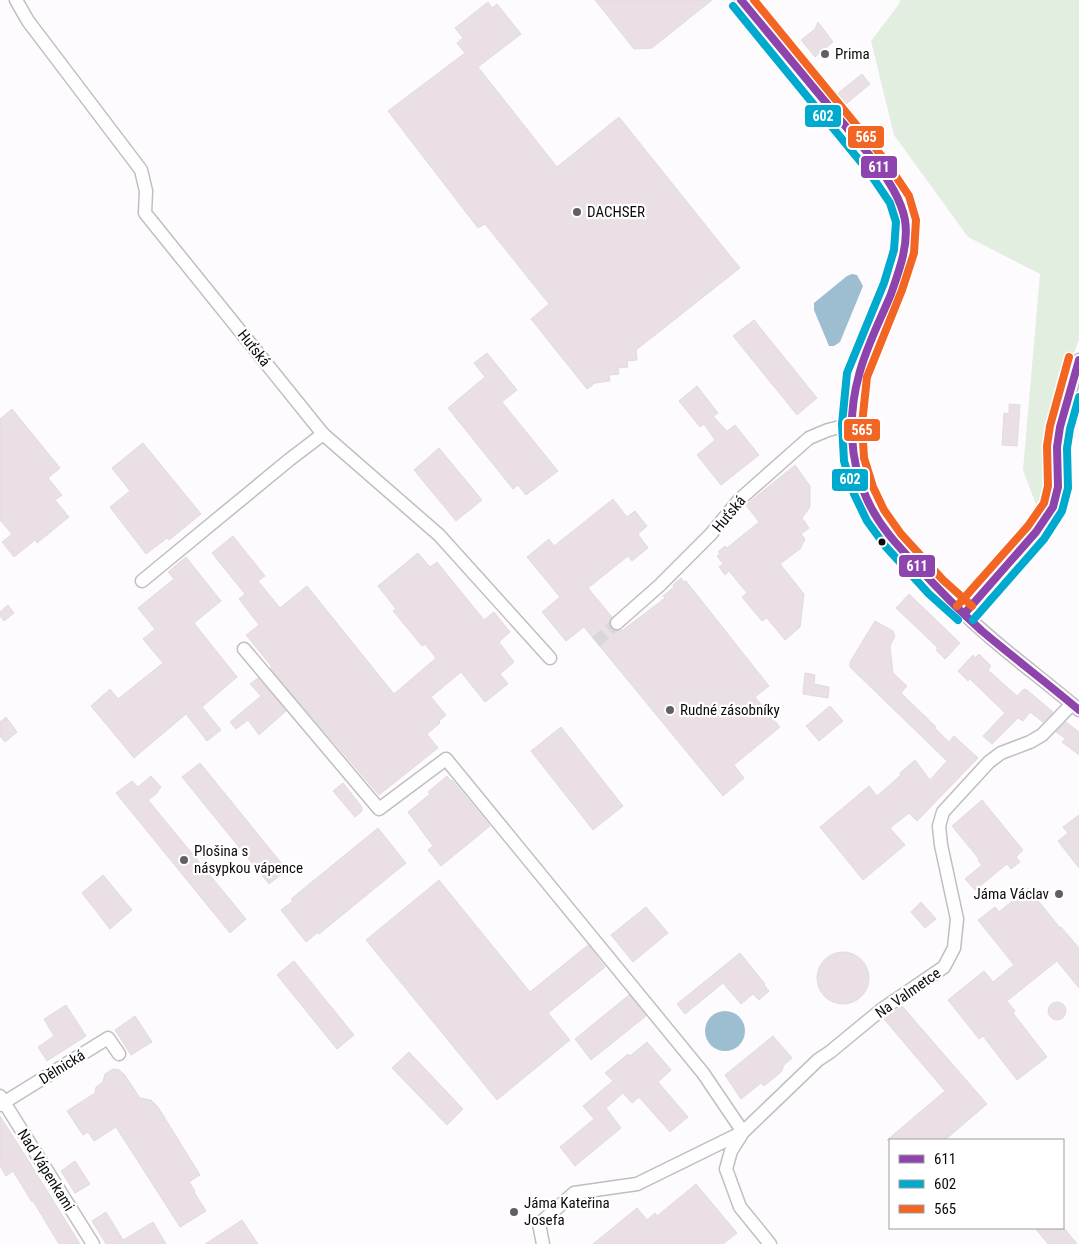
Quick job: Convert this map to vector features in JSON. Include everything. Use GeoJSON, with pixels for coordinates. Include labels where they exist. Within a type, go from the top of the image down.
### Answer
{"type":"FeatureCollection","features":[{"type":"Feature","properties":{"kind":"street","name":"Huťská"},"geometry":{"type":"LineString","coordinates":[[16,0],[28,21],[141,170],[146,191],[145,213],[323,434],[439,535],[550,658]]}},
{"type":"Feature","properties":{"kind":"street"},"geometry":{"type":"LineString","coordinates":[[741,0],[877,166],[899,199],[906,221],[904,252],[893,286],[857,375],[852,424],[854,460],[864,491],[875,516],[893,540],[936,587],[990,637],[1076,707]]}},
{"type":"Feature","properties":{"kind":"street"},"geometry":{"type":"LineString","coordinates":[[965,613],[1036,532],[1053,507],[1058,487],[1057,447],[1060,427],[1079,360]]}},
{"type":"Feature","properties":{"kind":"street","name":"Huťská"},"geometry":{"type":"LineString","coordinates":[[617,623],[660,585],[711,534],[739,500],[809,438],[828,430],[852,424]]}},
{"type":"Feature","properties":{"kind":"street"},"geometry":{"type":"LineString","coordinates":[[142,581],[323,434]]}},
{"type":"Feature","properties":{"kind":"street"},"geometry":{"type":"LineString","coordinates":[[244,649],[378,809],[446,759],[703,1073],[743,1132],[637,1184],[574,1193],[539,1224],[543,1244]]}},
{"type":"Feature","properties":{"kind":"street","name":"Na Valmetce"},"geometry":{"type":"LineString","coordinates":[[770,1244],[740,1207],[726,1169],[731,1151],[743,1132],[818,1060],[881,1010],[944,967],[954,948],[957,919],[941,845],[939,826],[942,812],[989,762],[1001,753],[1030,742],[1042,735],[1076,707]]}},
{"type":"Feature","properties":{"kind":"street","name":"Dělnická"},"geometry":{"type":"LineString","coordinates":[[1,1101],[108,1038],[119,1054]]}},
{"type":"Feature","properties":{"kind":"street","name":"Nad Vápenkami"},"geometry":{"type":"LineString","coordinates":[[1,1101],[93,1244]]}},
{"type":"Feature","properties":{"kind":"green space"},"geometry":{"type":"Polygon","coordinates":[[[900,0],[1079,0],[1079,340],[1062,382],[1050,425],[1049,472],[1037,507],[1023,470],[1040,274],[968,237],[894,135],[871,41],[900,0]]]}},
{"type":"Feature","properties":{"kind":"water"},"geometry":{"type":"Polygon","coordinates":[[[852,274],[857,275],[863,286],[840,342],[834,346],[829,346],[814,310],[814,303],[852,274]]]}},
{"type":"Feature","properties":{"kind":"water"},"geometry":{"type":"Polygon","coordinates":[[[729,1011],[736,1014],[742,1020],[745,1031],[744,1039],[736,1048],[729,1051],[721,1051],[714,1048],[706,1039],[705,1027],[708,1020],[717,1012],[729,1011]]]}},
{"type":"Feature","properties":{"kind":"building"},"geometry":{"type":"Polygon","coordinates":[[[595,0],[712,0],[652,48],[634,49],[595,0]]]}},
{"type":"Feature","properties":{"kind":"building"},"geometry":{"type":"Polygon","coordinates":[[[488,2],[492,8],[497,4],[521,34],[478,67],[557,167],[619,117],[740,268],[636,350],[637,360],[627,361],[628,367],[618,368],[619,374],[609,375],[610,381],[595,383],[587,389],[531,319],[549,304],[485,224],[478,228],[388,111],[465,53],[457,43],[463,38],[455,28],[488,2]]]}},
{"type":"Feature","properties":{"kind":"building"},"geometry":{"type":"Polygon","coordinates":[[[818,22],[833,42],[815,57],[801,40],[815,29],[818,22]]]}},
{"type":"Feature","properties":{"kind":"building"},"geometry":{"type":"Polygon","coordinates":[[[862,74],[870,84],[846,104],[837,94],[862,74]]]}},
{"type":"Feature","properties":{"kind":"building"},"geometry":{"type":"Polygon","coordinates":[[[754,320],[817,398],[797,415],[733,336],[754,320]]]}},
{"type":"Feature","properties":{"kind":"building"},"geometry":{"type":"Polygon","coordinates":[[[487,353],[517,390],[502,402],[558,471],[526,495],[518,485],[513,489],[448,408],[485,377],[474,363],[487,353]]]}},
{"type":"Feature","properties":{"kind":"building"},"geometry":{"type":"Polygon","coordinates":[[[697,386],[718,413],[713,416],[727,431],[735,425],[759,455],[721,485],[697,455],[715,440],[704,424],[700,427],[679,401],[697,386]]]}},
{"type":"Feature","properties":{"kind":"building"},"geometry":{"type":"Polygon","coordinates":[[[1009,404],[1020,405],[1017,446],[1002,445],[1004,413],[1009,414],[1009,404]]]}},
{"type":"Feature","properties":{"kind":"building"},"geometry":{"type":"Polygon","coordinates":[[[12,409],[60,468],[48,478],[62,495],[55,500],[69,517],[37,543],[35,540],[14,557],[2,542],[12,534],[0,520],[0,419],[12,409]]]}},
{"type":"Feature","properties":{"kind":"building"},"geometry":{"type":"Polygon","coordinates":[[[143,443],[201,514],[169,540],[167,538],[146,554],[110,507],[130,491],[112,468],[143,443]]]}},
{"type":"Feature","properties":{"kind":"building"},"geometry":{"type":"Polygon","coordinates":[[[439,448],[482,500],[456,521],[414,470],[439,448]]]}},
{"type":"Feature","properties":{"kind":"building"},"geometry":{"type":"Polygon","coordinates":[[[795,465],[810,486],[810,507],[802,518],[809,528],[801,534],[805,539],[800,549],[780,564],[804,594],[800,627],[785,640],[767,618],[762,621],[742,597],[747,593],[729,571],[725,575],[719,567],[723,564],[717,556],[720,554],[718,552],[725,546],[727,548],[759,522],[746,505],[795,465]]]}},
{"type":"Feature","properties":{"kind":"building"},"geometry":{"type":"Polygon","coordinates":[[[613,499],[627,517],[635,511],[647,526],[638,534],[648,548],[632,561],[628,556],[588,588],[612,617],[609,621],[611,628],[615,631],[623,630],[665,598],[663,596],[681,578],[684,582],[686,581],[769,686],[755,697],[780,727],[734,765],[744,778],[723,796],[584,627],[566,641],[542,612],[560,597],[527,557],[549,539],[554,546],[613,499]]]}},
{"type":"Feature","properties":{"kind":"building"},"geometry":{"type":"Polygon","coordinates":[[[233,536],[265,576],[258,581],[280,608],[307,586],[394,694],[436,658],[425,644],[422,646],[393,611],[396,609],[378,586],[418,553],[430,567],[437,562],[484,620],[494,612],[510,632],[499,642],[514,662],[500,674],[508,684],[485,702],[461,672],[431,697],[446,715],[427,734],[438,748],[379,795],[270,668],[272,667],[246,635],[259,625],[239,599],[245,594],[212,553],[233,536]]]}},
{"type":"Feature","properties":{"kind":"building"},"geometry":{"type":"Polygon","coordinates":[[[186,557],[221,601],[194,623],[237,677],[202,707],[221,730],[207,741],[186,714],[134,758],[91,706],[110,689],[118,699],[163,663],[143,639],[155,629],[138,608],[174,579],[168,572],[186,557]]]}},
{"type":"Feature","properties":{"kind":"building"},"geometry":{"type":"Polygon","coordinates":[[[909,594],[960,643],[945,659],[936,650],[938,648],[896,608],[909,594]]]}},
{"type":"Feature","properties":{"kind":"building"},"geometry":{"type":"Polygon","coordinates":[[[8,605],[14,613],[4,621],[0,616],[0,612],[8,605]]]}},
{"type":"Feature","properties":{"kind":"building"},"geometry":{"type":"Polygon","coordinates":[[[875,621],[893,631],[895,636],[890,646],[893,673],[907,686],[901,693],[949,742],[954,736],[978,758],[917,821],[909,813],[890,828],[905,845],[863,880],[820,827],[869,786],[877,796],[915,760],[930,780],[947,761],[850,667],[850,662],[875,621]]]}},
{"type":"Feature","properties":{"kind":"building"},"geometry":{"type":"Polygon","coordinates":[[[979,654],[991,666],[988,670],[1017,696],[1024,689],[1027,690],[1053,712],[1043,722],[1030,712],[1023,721],[1018,718],[992,744],[983,736],[1005,713],[970,679],[968,681],[958,671],[973,655],[975,658],[979,654]]]}},
{"type":"Feature","properties":{"kind":"building"},"geometry":{"type":"Polygon","coordinates":[[[805,673],[815,675],[814,684],[829,687],[828,698],[803,694],[805,673]]]}},
{"type":"Feature","properties":{"kind":"building"},"geometry":{"type":"Polygon","coordinates":[[[258,678],[286,711],[259,735],[248,720],[236,729],[230,722],[261,696],[250,684],[258,678]]]}},
{"type":"Feature","properties":{"kind":"building"},"geometry":{"type":"Polygon","coordinates":[[[830,706],[843,721],[819,741],[806,726],[830,706]]]}},
{"type":"Feature","properties":{"kind":"building"},"geometry":{"type":"Polygon","coordinates":[[[6,717],[17,732],[5,742],[0,736],[0,722],[6,717]]]}},
{"type":"Feature","properties":{"kind":"building"},"geometry":{"type":"Polygon","coordinates":[[[1066,722],[1079,732],[1079,755],[1062,742],[1066,739],[1056,732],[1066,722]]]}},
{"type":"Feature","properties":{"kind":"building"},"geometry":{"type":"Polygon","coordinates":[[[561,727],[623,806],[593,830],[531,751],[561,727]]]}},
{"type":"Feature","properties":{"kind":"building"},"geometry":{"type":"Polygon","coordinates":[[[200,763],[287,870],[269,884],[182,777],[200,763]]]}},
{"type":"Feature","properties":{"kind":"building","name":"Plošina s násypkou vápence"},"geometry":{"type":"Polygon","coordinates":[[[151,776],[161,787],[148,800],[246,919],[230,933],[116,793],[132,781],[138,787],[151,776]]]}},
{"type":"Feature","properties":{"kind":"building"},"geometry":{"type":"Polygon","coordinates":[[[447,776],[490,826],[441,866],[428,850],[433,846],[408,812],[430,794],[428,792],[447,776]]]}},
{"type":"Feature","properties":{"kind":"building"},"geometry":{"type":"Polygon","coordinates":[[[343,783],[362,807],[362,811],[355,817],[333,791],[343,783]]]}},
{"type":"Feature","properties":{"kind":"building"},"geometry":{"type":"Polygon","coordinates":[[[982,800],[1023,850],[1016,857],[1020,862],[1011,869],[1007,864],[975,890],[965,879],[982,865],[952,826],[982,800]]]}},
{"type":"Feature","properties":{"kind":"building"},"geometry":{"type":"Polygon","coordinates":[[[1079,815],[1079,868],[1058,841],[1068,833],[1063,827],[1079,815]]]}},
{"type":"Feature","properties":{"kind":"building"},"geometry":{"type":"Polygon","coordinates":[[[378,828],[406,863],[319,934],[318,932],[306,942],[281,910],[293,901],[291,899],[378,828]]]}},
{"type":"Feature","properties":{"kind":"building"},"geometry":{"type":"Polygon","coordinates":[[[103,875],[132,910],[110,929],[82,893],[103,875]]]}},
{"type":"Feature","properties":{"kind":"building"},"geometry":{"type":"Polygon","coordinates":[[[439,880],[530,992],[588,945],[605,967],[548,1013],[570,1040],[497,1100],[366,940],[439,880]]]}},
{"type":"Feature","properties":{"kind":"building"},"geometry":{"type":"Polygon","coordinates":[[[1028,888],[1060,928],[1079,948],[1079,988],[1057,961],[1007,1001],[1015,1011],[1013,1013],[1047,1057],[1017,1080],[983,1036],[979,1039],[948,1000],[984,971],[993,982],[1014,965],[978,920],[995,907],[999,912],[1028,888]]]}},
{"type":"Feature","properties":{"kind":"building"},"geometry":{"type":"Polygon","coordinates":[[[921,902],[936,919],[925,928],[911,912],[921,902]]]}},
{"type":"Feature","properties":{"kind":"building"},"geometry":{"type":"Polygon","coordinates":[[[646,907],[668,933],[633,962],[611,935],[646,907]]]}},
{"type":"Feature","properties":{"kind":"building"},"geometry":{"type":"Polygon","coordinates":[[[843,952],[853,954],[861,960],[867,968],[869,978],[867,988],[861,996],[853,1002],[843,1004],[833,1002],[825,996],[819,988],[817,978],[819,968],[825,960],[833,954],[843,952]]]}},
{"type":"Feature","properties":{"kind":"building"},"geometry":{"type":"Polygon","coordinates":[[[740,953],[769,991],[759,1000],[753,994],[741,1004],[723,983],[685,1014],[677,1004],[740,953]]]}},
{"type":"Feature","properties":{"kind":"building"},"geometry":{"type":"Polygon","coordinates":[[[294,961],[354,1035],[337,1049],[277,975],[294,961]]]}},
{"type":"Feature","properties":{"kind":"building"},"geometry":{"type":"Polygon","coordinates":[[[629,995],[646,1016],[591,1060],[575,1039],[629,995]]]}},
{"type":"Feature","properties":{"kind":"building"},"geometry":{"type":"Polygon","coordinates":[[[1057,1002],[1063,1005],[1066,1011],[1063,1017],[1057,1020],[1051,1017],[1048,1011],[1051,1005],[1057,1002]]]}},
{"type":"Feature","properties":{"kind":"building"},"geometry":{"type":"Polygon","coordinates":[[[66,1005],[86,1036],[47,1061],[38,1047],[54,1036],[44,1019],[66,1005]]]}},
{"type":"Feature","properties":{"kind":"building"},"geometry":{"type":"Polygon","coordinates":[[[902,1006],[987,1104],[946,1139],[887,1140],[945,1091],[884,1019],[902,1006]]]}},
{"type":"Feature","properties":{"kind":"building"},"geometry":{"type":"Polygon","coordinates":[[[135,1016],[152,1042],[131,1055],[115,1030],[135,1016]]]}},
{"type":"Feature","properties":{"kind":"building"},"geometry":{"type":"Polygon","coordinates":[[[773,1036],[792,1058],[784,1065],[781,1072],[764,1086],[761,1083],[741,1099],[725,1075],[773,1036]]]}},
{"type":"Feature","properties":{"kind":"building"},"geometry":{"type":"Polygon","coordinates":[[[647,1042],[671,1070],[658,1082],[688,1117],[670,1132],[639,1097],[632,1103],[623,1093],[606,1108],[621,1128],[575,1166],[560,1147],[594,1119],[583,1106],[613,1081],[605,1073],[628,1054],[630,1056],[647,1042]]]}},
{"type":"Feature","properties":{"kind":"building"},"geometry":{"type":"Polygon","coordinates":[[[409,1052],[463,1109],[447,1125],[392,1068],[409,1052]]]}},
{"type":"Feature","properties":{"kind":"building"},"geometry":{"type":"Polygon","coordinates":[[[113,1069],[119,1070],[124,1074],[140,1098],[151,1100],[158,1107],[200,1175],[189,1182],[206,1211],[180,1227],[116,1127],[94,1141],[88,1132],[83,1135],[67,1111],[95,1093],[96,1087],[103,1082],[105,1074],[113,1069]]]}},
{"type":"Feature","properties":{"kind":"building"},"geometry":{"type":"Polygon","coordinates":[[[0,1116],[80,1244],[59,1244],[13,1171],[6,1176],[0,1166],[0,1116]]]}},
{"type":"Feature","properties":{"kind":"building"},"geometry":{"type":"Polygon","coordinates":[[[75,1161],[90,1184],[75,1193],[61,1171],[75,1161]]]}},
{"type":"Feature","properties":{"kind":"building"},"geometry":{"type":"Polygon","coordinates":[[[696,1184],[737,1233],[723,1244],[593,1244],[637,1208],[647,1220],[655,1213],[657,1216],[696,1184]]]}},
{"type":"Feature","properties":{"kind":"building"},"geometry":{"type":"Polygon","coordinates":[[[106,1212],[123,1240],[153,1222],[166,1244],[106,1244],[92,1221],[106,1212]]]}},
{"type":"Feature","properties":{"kind":"building"},"geometry":{"type":"Polygon","coordinates":[[[242,1220],[258,1244],[205,1244],[242,1220]]]}},
{"type":"Feature","properties":{"kind":"building"},"geometry":{"type":"Polygon","coordinates":[[[1064,1228],[1077,1244],[1048,1244],[1036,1229],[1064,1228]]]}},
{"type":"Feature","properties":{"kind":"tunnel"},"geometry":{"type":"LineString","coordinates":[[596,642],[617,623]]}},
{"type":"Feature","properties":{"kind":"transit line","name":"611"},"geometry":{"type":"LineString","coordinates":[[741,0],[876,163],[894,190],[903,212],[906,229],[903,258],[891,294],[869,344],[855,390],[853,405],[853,452],[860,482],[866,497],[882,526],[895,543],[957,608],[982,631],[1079,710]]}},
{"type":"Feature","properties":{"kind":"transit line","name":"565"},"geometry":{"type":"LineString","coordinates":[[754,0],[885,160],[909,196],[916,220],[914,253],[902,290],[867,377],[862,424],[864,458],[873,487],[884,510],[901,534],[943,580],[972,606]]}},
{"type":"Feature","properties":{"kind":"transit line","name":"602"},"geometry":{"type":"LineString","coordinates":[[733,6],[869,172],[890,203],[896,222],[894,250],[884,283],[847,373],[842,424],[844,461],[854,494],[867,521],[886,547],[929,594],[958,620]]}},
{"type":"Feature","properties":{"kind":"transit line","name":"565"},"geometry":{"type":"LineString","coordinates":[[957,606],[1028,526],[1044,503],[1048,486],[1047,446],[1050,426],[1069,357]]}},
{"type":"Feature","properties":{"kind":"transit line","name":"611"},"geometry":{"type":"LineString","coordinates":[[965,613],[1036,532],[1053,507],[1058,487],[1057,447],[1060,427],[1079,360]]}},
{"type":"Feature","properties":{"kind":"transit line","name":"602"},"geometry":{"type":"LineString","coordinates":[[973,620],[1044,539],[1062,511],[1068,488],[1067,448],[1079,397]]}},
{"type":"Feature","properties":{"kind":"place","name":"Prima"},"geometry":{"type":"Point","coordinates":[825,54]}},
{"type":"Feature","properties":{"kind":"place","name":"DACHSER"},"geometry":{"type":"Point","coordinates":[577,212]}},
{"type":"Feature","properties":{"kind":"place","name":"Rudné zásobníky"},"geometry":{"type":"Point","coordinates":[670,710]}},
{"type":"Feature","properties":{"kind":"place","name":"Plošina s násypkou vápence"},"geometry":{"type":"Point","coordinates":[184,860]}},
{"type":"Feature","properties":{"kind":"place","name":"Jáma Václav"},"geometry":{"type":"Point","coordinates":[1059,894]}},
{"type":"Feature","properties":{"kind":"place","name":"Jáma Kateřina Josefa"},"geometry":{"type":"Point","coordinates":[514,1212]}}]}
